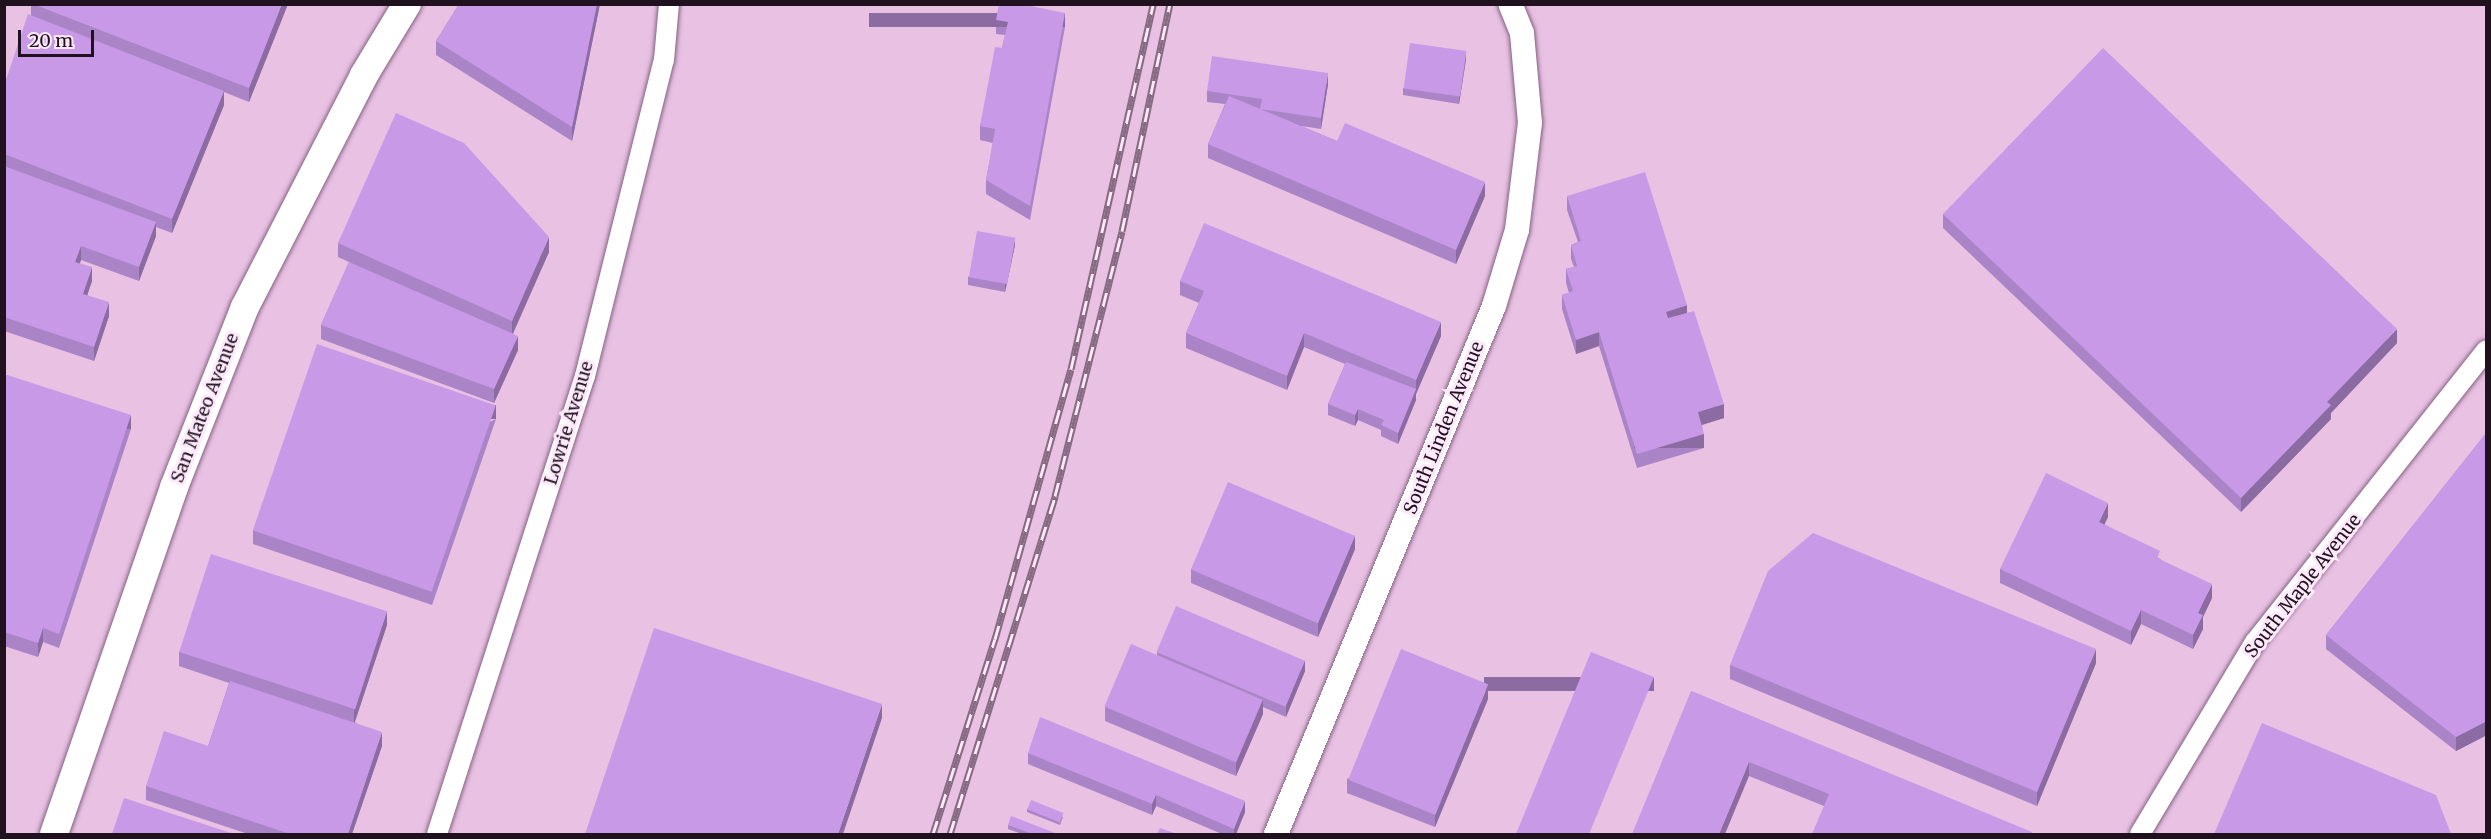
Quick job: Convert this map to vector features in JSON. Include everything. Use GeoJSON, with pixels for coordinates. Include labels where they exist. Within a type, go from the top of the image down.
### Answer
{"type":"FeatureCollection","features":[{"type":"Feature","properties":{"kind":"main road","name":"San Mateo Avenue"},"geometry":{"type":"LineString","coordinates":[[54,834],[174,487],[245,307],[364,75],[407,4]]}},
{"type":"Feature","properties":{"kind":"street","name":"Lowrie Avenue"},"geometry":{"type":"LineString","coordinates":[[437,834],[585,376],[664,60],[669,4]]}},
{"type":"Feature","properties":{"kind":"street","name":"South Linden Avenue"},"geometry":{"type":"LineString","coordinates":[[1276,834],[1494,306],[1517,230],[1530,123],[1522,33],[1510,4]]}},
{"type":"Feature","properties":{"kind":"street","name":"South Maple Avenue"},"geometry":{"type":"LineString","coordinates":[[2140,834],[2255,642],[2487,351]]}},
{"type":"Feature","properties":{"kind":"building"},"geometry":{"type":"Polygon","coordinates":[[[33,4],[282,4],[249,88],[33,4]]]}},
{"type":"Feature","properties":{"kind":"building"},"geometry":{"type":"Polygon","coordinates":[[[459,4],[597,4],[572,127],[436,41],[459,4]]]}},
{"type":"Feature","properties":{"kind":"building"},"geometry":{"type":"Polygon","coordinates":[[[999,4],[1021,4],[1065,13],[1030,206],[986,180],[995,129],[980,126],[995,47],[1002,48],[1008,22],[996,20],[999,4]]]}},
{"type":"Feature","properties":{"kind":"building"},"geometry":{"type":"Polygon","coordinates":[[[28,14],[224,91],[172,219],[4,154],[4,86],[28,14]]]}},
{"type":"Feature","properties":{"kind":"building"},"geometry":{"type":"Polygon","coordinates":[[[1410,43],[1466,51],[1460,96],[1404,89],[1410,43]]]}},
{"type":"Feature","properties":{"kind":"building"},"geometry":{"type":"Polygon","coordinates":[[[2103,48],[2397,329],[2327,402],[2331,405],[2241,498],[1943,214],[2103,48]]]}},
{"type":"Feature","properties":{"kind":"building"},"geometry":{"type":"Polygon","coordinates":[[[1212,56],[1328,73],[1321,118],[1260,109],[1262,99],[1207,91],[1212,56]]]}},
{"type":"Feature","properties":{"kind":"building"},"geometry":{"type":"Polygon","coordinates":[[[1229,96],[1337,141],[1345,123],[1485,182],[1456,250],[1208,144],[1229,96]]]}},
{"type":"Feature","properties":{"kind":"building"},"geometry":{"type":"Polygon","coordinates":[[[396,113],[464,143],[549,237],[512,321],[338,243],[396,113]]]}},
{"type":"Feature","properties":{"kind":"building"},"geometry":{"type":"Polygon","coordinates":[[[4,166],[156,222],[139,267],[81,246],[75,262],[92,267],[83,294],[109,302],[94,347],[4,317],[4,166]]]}},
{"type":"Feature","properties":{"kind":"building"},"geometry":{"type":"Polygon","coordinates":[[[1645,172],[1687,305],[1666,312],[1668,318],[1694,311],[1724,404],[1698,412],[1704,434],[1637,454],[1599,332],[1576,340],[1562,295],[1573,291],[1566,269],[1577,266],[1571,245],[1581,241],[1567,196],[1645,172]]]}},
{"type":"Feature","properties":{"kind":"building"},"geometry":{"type":"Polygon","coordinates":[[[1204,223],[1441,322],[1416,380],[1304,333],[1287,376],[1186,333],[1204,291],[1180,281],[1204,223]]]}},
{"type":"Feature","properties":{"kind":"building"},"geometry":{"type":"Polygon","coordinates":[[[977,231],[1015,238],[1007,284],[969,277],[977,231]]]}},
{"type":"Feature","properties":{"kind":"building"},"geometry":{"type":"Polygon","coordinates":[[[349,262],[518,336],[494,389],[321,325],[349,262]]]}},
{"type":"Feature","properties":{"kind":"building"},"geometry":{"type":"Polygon","coordinates":[[[317,344],[496,406],[432,592],[253,530],[317,344]]]}},
{"type":"Feature","properties":{"kind":"building"},"geometry":{"type":"Polygon","coordinates":[[[1346,362],[1416,389],[1398,433],[1381,425],[1384,420],[1358,409],[1355,415],[1328,404],[1346,362]]]}},
{"type":"Feature","properties":{"kind":"building"},"geometry":{"type":"Polygon","coordinates":[[[4,374],[131,415],[59,634],[43,628],[38,643],[4,632],[4,374]]]}},
{"type":"Feature","properties":{"kind":"building"},"geometry":{"type":"Polygon","coordinates":[[[2487,432],[2487,721],[2456,737],[2326,635],[2487,432]]]}},
{"type":"Feature","properties":{"kind":"building"},"geometry":{"type":"Polygon","coordinates":[[[2046,473],[2108,503],[2099,522],[2160,551],[2157,558],[2212,584],[2198,613],[2203,615],[2193,635],[2141,610],[2131,631],[2000,569],[2046,473]]]}},
{"type":"Feature","properties":{"kind":"building"},"geometry":{"type":"Polygon","coordinates":[[[1228,482],[1355,536],[1318,623],[1191,569],[1228,482]]]}},
{"type":"Feature","properties":{"kind":"building"},"geometry":{"type":"Polygon","coordinates":[[[1813,533],[2096,649],[2037,792],[1730,665],[1768,571],[1813,533]]]}},
{"type":"Feature","properties":{"kind":"building"},"geometry":{"type":"Polygon","coordinates":[[[211,554],[387,611],[355,709],[179,652],[211,554]]]}},
{"type":"Feature","properties":{"kind":"building"},"geometry":{"type":"Polygon","coordinates":[[[1176,606],[1305,661],[1285,707],[1156,652],[1176,606]]]}},
{"type":"Feature","properties":{"kind":"building"},"geometry":{"type":"Polygon","coordinates":[[[654,628],[882,704],[838,834],[585,834],[654,628]]]}},
{"type":"Feature","properties":{"kind":"building"},"geometry":{"type":"Polygon","coordinates":[[[1131,644],[1263,700],[1236,762],[1104,707],[1131,644]]]}},
{"type":"Feature","properties":{"kind":"building"},"geometry":{"type":"Polygon","coordinates":[[[1401,649],[1488,684],[1435,815],[1348,780],[1401,649]]]}},
{"type":"Feature","properties":{"kind":"building"},"geometry":{"type":"Polygon","coordinates":[[[1591,652],[1654,677],[1589,834],[1516,834],[1591,652]]]}},
{"type":"Feature","properties":{"kind":"building"},"geometry":{"type":"Polygon","coordinates":[[[230,681],[382,732],[348,834],[290,834],[146,786],[164,731],[208,746],[230,681]]]}},
{"type":"Feature","properties":{"kind":"building"},"geometry":{"type":"Polygon","coordinates":[[[1691,691],[2032,832],[2031,834],[1812,834],[1829,794],[1749,762],[1719,834],[1632,834],[1691,691]]]}},
{"type":"Feature","properties":{"kind":"building"},"geometry":{"type":"Polygon","coordinates":[[[1040,717],[1245,801],[1234,829],[1156,795],[1152,804],[1028,753],[1040,717]]]}},
{"type":"Feature","properties":{"kind":"building"},"geometry":{"type":"Polygon","coordinates":[[[2262,723],[2436,795],[2451,834],[2214,834],[2262,723]]]}},
{"type":"Feature","properties":{"kind":"building"},"geometry":{"type":"Polygon","coordinates":[[[124,798],[234,834],[112,834],[124,798]]]}},
{"type":"Feature","properties":{"kind":"building"},"geometry":{"type":"Polygon","coordinates":[[[1031,800],[1063,813],[1060,822],[1027,809],[1031,800]]]}},
{"type":"Feature","properties":{"kind":"building"},"geometry":{"type":"Polygon","coordinates":[[[1011,816],[1055,834],[1032,834],[1008,825],[1011,816]]]}},
{"type":"Feature","properties":{"kind":"building"},"geometry":{"type":"Polygon","coordinates":[[[1160,828],[1177,834],[1157,834],[1160,828]]]}},
{"type":"Feature","properties":{"kind":"railway"},"geometry":{"type":"LineString","coordinates":[[933,834],[995,639],[1071,369],[1153,4]]}},
{"type":"Feature","properties":{"kind":"railway"},"geometry":{"type":"LineString","coordinates":[[950,834],[1055,496],[1122,231],[1170,4]]}}]}
